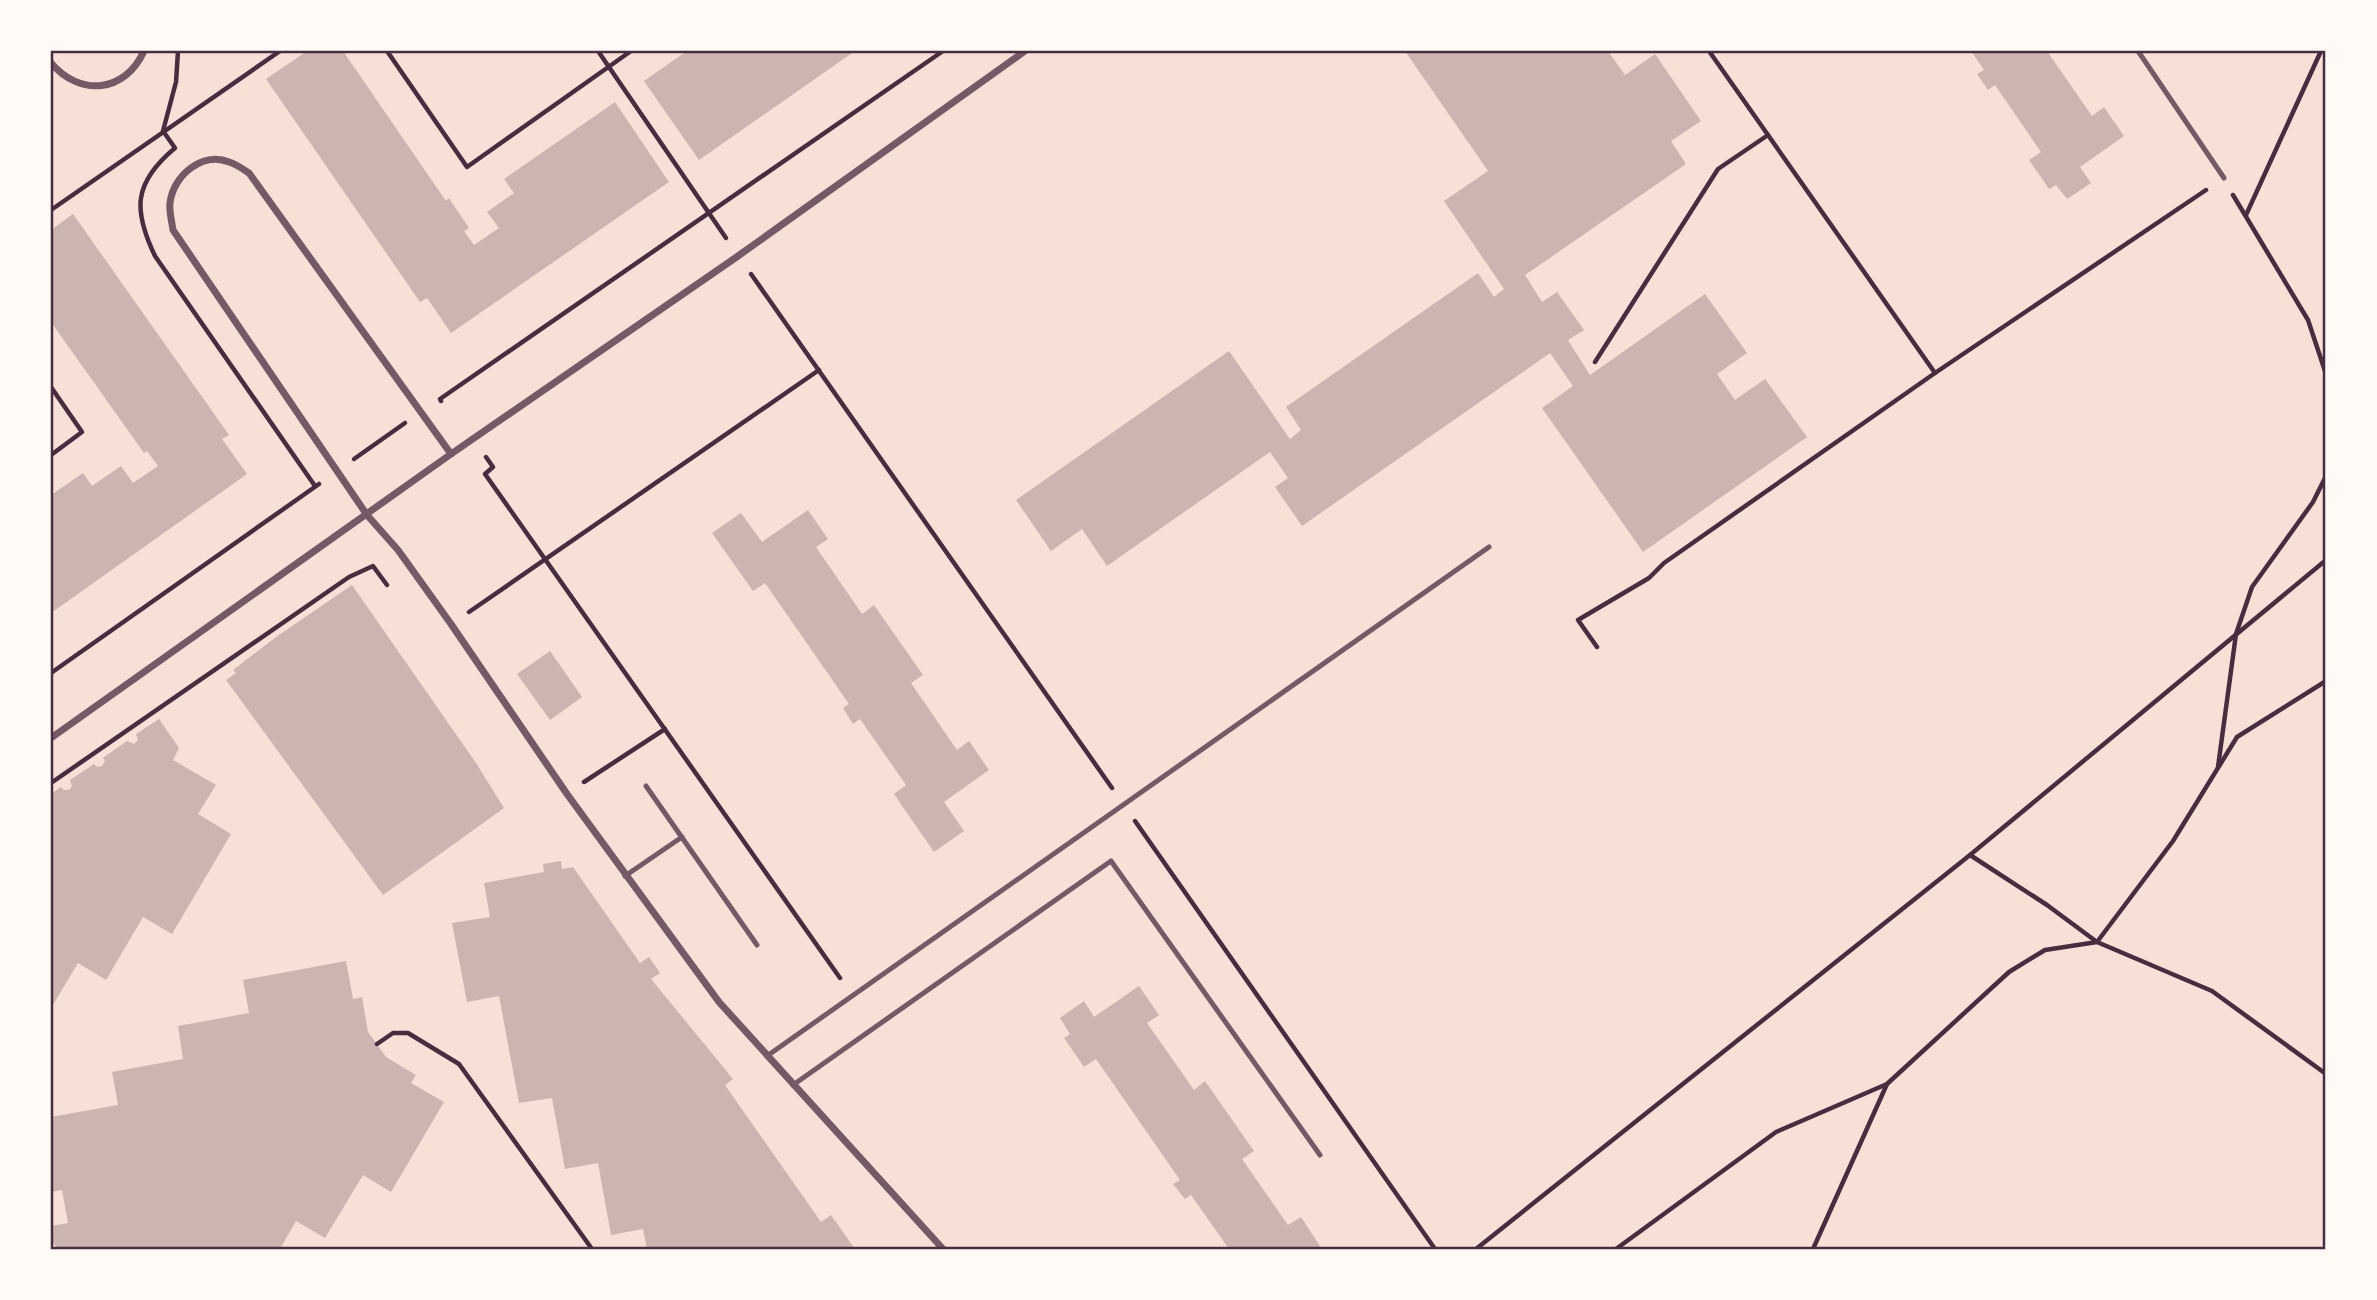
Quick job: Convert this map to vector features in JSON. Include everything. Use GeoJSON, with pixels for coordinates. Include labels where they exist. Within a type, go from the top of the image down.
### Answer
{"type":"FeatureCollection","features":[{"type":"Feature","properties":{"kind":"street"},"geometry":{"type":"LineString","coordinates":[[51,63],[64,76],[78,84],[111,84],[126,76],[139,62],[144,51]]}},
{"type":"Feature","properties":{"kind":"street"},"geometry":{"type":"LineString","coordinates":[[51,738],[1025,51]]}},
{"type":"Feature","properties":{"kind":"street"},"geometry":{"type":"LineString","coordinates":[[451,454],[249,173],[227,161],[206,160],[188,169],[173,186],[169,205],[173,230],[367,514],[451,624],[566,794],[719,1002],[943,1249]]}},
{"type":"Feature","properties":{"kind":"lane"},"geometry":{"type":"LineString","coordinates":[[2138,51],[2224,178]]}},
{"type":"Feature","properties":{"kind":"lane"},"geometry":{"type":"LineString","coordinates":[[767,1056],[1489,548]]}},
{"type":"Feature","properties":{"kind":"lane"},"geometry":{"type":"LineString","coordinates":[[646,786],[757,945]]}},
{"type":"Feature","properties":{"kind":"lane"},"geometry":{"type":"LineString","coordinates":[[625,876],[681,836]]}},
{"type":"Feature","properties":{"kind":"lane"},"geometry":{"type":"LineString","coordinates":[[793,1085],[1111,861],[1320,1155]]}},
{"type":"Feature","properties":{"kind":"path"},"geometry":{"type":"LineString","coordinates":[[51,210],[280,51]]}},
{"type":"Feature","properties":{"kind":"path"},"geometry":{"type":"LineString","coordinates":[[387,51],[467,167],[631,51]]}},
{"type":"Feature","properties":{"kind":"path"},"geometry":{"type":"LineString","coordinates":[[598,51],[738,256],[1435,1249]]}},
{"type":"Feature","properties":{"kind":"path"},"geometry":{"type":"LineString","coordinates":[[852,996],[485,474],[492,467],[440,399],[943,51]]}},
{"type":"Feature","properties":{"kind":"path"},"geometry":{"type":"LineString","coordinates":[[1709,51],[1935,373]]}},
{"type":"Feature","properties":{"kind":"path"},"geometry":{"type":"LineString","coordinates":[[2245,216],[2321,51]]}},
{"type":"Feature","properties":{"kind":"path"},"geometry":{"type":"LineString","coordinates":[[1595,362],[1718,169],[1768,135]]}},
{"type":"Feature","properties":{"kind":"path"},"geometry":{"type":"LineString","coordinates":[[1597,647],[1578,620],[1649,578],[1664,563],[1935,373],[2224,178],[2308,320],[2326,374]]}},
{"type":"Feature","properties":{"kind":"path"},"geometry":{"type":"LineString","coordinates":[[451,624],[819,370]]}},
{"type":"Feature","properties":{"kind":"path"},"geometry":{"type":"LineString","coordinates":[[51,387],[82,432],[51,455]]}},
{"type":"Feature","properties":{"kind":"path"},"geometry":{"type":"LineString","coordinates":[[2217,769],[2236,634],[2252,587],[2313,502],[2326,476]]}},
{"type":"Feature","properties":{"kind":"path"},"geometry":{"type":"LineString","coordinates":[[1476,1249],[1970,855],[2326,560]]}},
{"type":"Feature","properties":{"kind":"path"},"geometry":{"type":"LineString","coordinates":[[51,783],[349,577],[373,566],[387,585]]}},
{"type":"Feature","properties":{"kind":"path"},"geometry":{"type":"LineString","coordinates":[[1616,1249],[1776,1132],[1887,1084],[2009,972],[2045,950],[2097,942],[2173,841],[2237,737],[2326,681]]}},
{"type":"Feature","properties":{"kind":"path"},"geometry":{"type":"LineString","coordinates":[[566,794],[664,729]]}},
{"type":"Feature","properties":{"kind":"path"},"geometry":{"type":"LineString","coordinates":[[1970,855],[2047,905],[2097,942],[2212,991],[2326,1074]]}},
{"type":"Feature","properties":{"kind":"path"},"geometry":{"type":"LineString","coordinates":[[377,1044],[393,1033],[408,1033],[459,1064],[592,1249]]}},
{"type":"Feature","properties":{"kind":"path"},"geometry":{"type":"LineString","coordinates":[[1813,1249],[1887,1084]]}},
{"type":"Feature","properties":{"kind":"building"},"geometry":{"type":"Polygon","coordinates":[[[307,51],[343,51],[446,201],[449,198],[469,228],[464,231],[474,245],[499,228],[487,212],[514,193],[504,179],[615,102],[669,182],[451,333],[427,298],[420,302],[266,79],[307,51]]]}},
{"type":"Feature","properties":{"kind":"building"},"geometry":{"type":"Polygon","coordinates":[[[687,51],[855,51],[699,160],[644,81],[687,51]]]}},
{"type":"Feature","properties":{"kind":"building"},"geometry":{"type":"Polygon","coordinates":[[[1405,51],[1608,51],[1625,75],[1655,54],[1701,121],[1671,141],[1686,164],[1525,275],[1542,302],[1557,292],[1584,330],[1568,340],[1590,375],[1705,294],[1747,353],[1717,374],[1735,400],[1765,379],[1807,437],[1643,552],[1542,408],[1573,386],[1550,353],[1302,526],[1275,487],[1288,478],[1270,452],[1107,566],[1082,529],[1051,551],[1016,500],[1229,351],[1290,439],[1301,430],[1286,407],[1478,273],[1494,297],[1504,289],[1444,201],[1488,171],[1405,51]]]}},
{"type":"Feature","properties":{"kind":"building"},"geometry":{"type":"Polygon","coordinates":[[[1971,51],[2047,51],[2092,116],[2104,107],[2124,136],[2080,167],[2091,183],[2067,199],[2056,185],[2049,189],[2029,160],[2041,152],[1995,85],[1988,90],[1977,74],[1984,70],[1971,51]]]}},
{"type":"Feature","properties":{"kind":"building"},"geometry":{"type":"Polygon","coordinates":[[[73,214],[229,435],[222,439],[247,474],[51,613],[51,495],[83,473],[92,486],[121,466],[133,483],[158,466],[147,451],[144,453],[51,322],[51,230],[73,214]]]}},
{"type":"Feature","properties":{"kind":"building"},"geometry":{"type":"Polygon","coordinates":[[[808,510],[828,539],[816,547],[862,614],[874,605],[923,675],[911,683],[957,750],[969,741],[989,770],[944,802],[964,831],[934,852],[894,794],[906,785],[860,719],[853,724],[843,708],[849,704],[765,583],[753,591],[712,533],[741,513],[762,542],[808,510]]]}},
{"type":"Feature","properties":{"kind":"building"},"geometry":{"type":"Polygon","coordinates":[[[352,585],[476,763],[504,808],[383,895],[226,680],[236,673],[233,670],[276,637],[352,585]]]}},
{"type":"Feature","properties":{"kind":"building"},"geometry":{"type":"Polygon","coordinates":[[[550,651],[582,697],[550,720],[517,674],[550,651]]]}},
{"type":"Feature","properties":{"kind":"building"},"geometry":{"type":"Polygon","coordinates":[[[159,719],[179,748],[173,760],[216,785],[198,814],[231,834],[172,934],[143,917],[106,980],[78,963],[51,1008],[51,794],[61,787],[69,790],[72,786],[70,780],[94,764],[97,767],[102,766],[105,761],[103,758],[127,741],[134,744],[138,740],[136,734],[159,719]]]}},
{"type":"Feature","properties":{"kind":"building"},"geometry":{"type":"Polygon","coordinates":[[[561,861],[562,869],[573,867],[640,963],[649,957],[660,973],[651,979],[733,1079],[725,1085],[821,1222],[831,1215],[855,1249],[647,1249],[643,1229],[611,1235],[598,1163],[565,1169],[552,1098],[519,1103],[499,996],[467,1002],[452,923],[490,917],[484,883],[544,872],[543,864],[561,861]]]}},
{"type":"Feature","properties":{"kind":"building"},"geometry":{"type":"Polygon","coordinates":[[[346,961],[353,999],[362,997],[368,1032],[386,1057],[416,1075],[411,1083],[444,1102],[391,1192],[363,1175],[325,1238],[296,1221],[280,1249],[53,1249],[56,1247],[51,1240],[51,1226],[68,1223],[62,1190],[51,1192],[51,1117],[118,1105],[112,1072],[183,1059],[178,1026],[249,1013],[243,980],[346,961]]]}},
{"type":"Feature","properties":{"kind":"building"},"geometry":{"type":"Polygon","coordinates":[[[1139,986],[1159,1015],[1147,1023],[1194,1090],[1205,1081],[1254,1151],[1242,1159],[1288,1225],[1301,1217],[1320,1246],[1316,1249],[1229,1249],[1191,1195],[1185,1199],[1173,1184],[1180,1180],[1096,1059],[1084,1067],[1064,1038],[1070,1034],[1060,1018],[1084,1001],[1094,1017],[1139,986]]]}}]}
